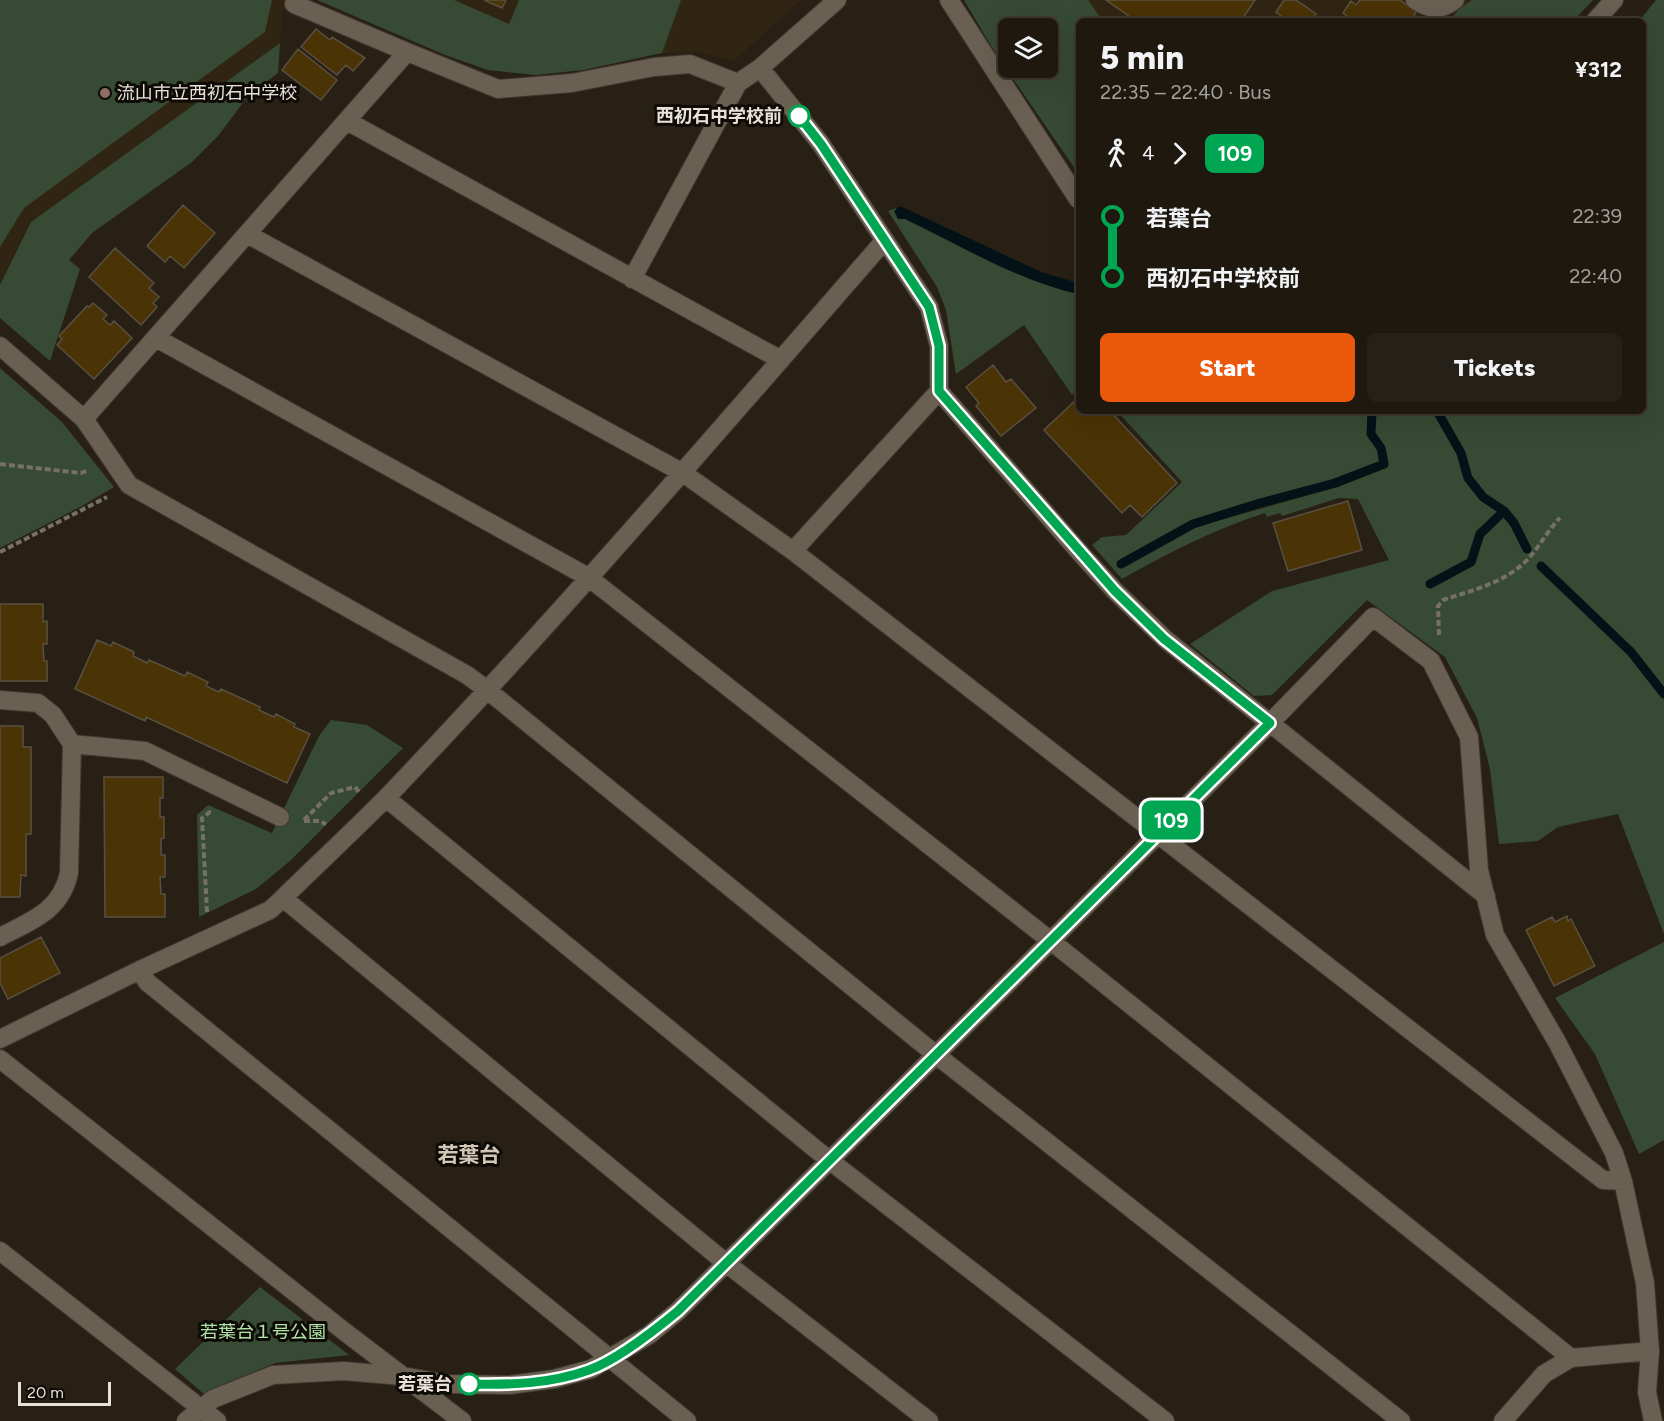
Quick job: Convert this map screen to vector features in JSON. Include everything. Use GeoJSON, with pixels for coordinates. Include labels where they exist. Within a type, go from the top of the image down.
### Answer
{"type":"FeatureCollection","features":[{"type":"Feature","properties":{"kind":"street"},"geometry":{"type":"LineString","coordinates":[[632,279],[738,83],[760,68],[837,0]]}},
{"type":"Feature","properties":{"kind":"street"},"geometry":{"type":"LineString","coordinates":[[949,0],[1076,196]]}},
{"type":"Feature","properties":{"kind":"street"},"geometry":{"type":"LineString","coordinates":[[1415,0],[1435,8],[1446,7],[1455,0]]}},
{"type":"Feature","properties":{"kind":"street"},"geometry":{"type":"LineString","coordinates":[[1598,18],[1614,0]]}},
{"type":"Feature","properties":{"kind":"street"},"geometry":{"type":"LineString","coordinates":[[294,4],[498,89],[572,83],[654,67],[690,64],[738,83]]}},
{"type":"Feature","properties":{"kind":"street"},"geometry":{"type":"LineString","coordinates":[[84,418],[407,52]]}},
{"type":"Feature","properties":{"kind":"street"},"geometry":{"type":"LineString","coordinates":[[760,68],[821,144],[929,307],[939,346],[939,391],[1115,591],[1164,639],[1486,896]]}},
{"type":"Feature","properties":{"kind":"street"},"geometry":{"type":"LineString","coordinates":[[347,121],[781,360]]}},
{"type":"Feature","properties":{"kind":"street"},"geometry":{"type":"LineString","coordinates":[[247,234],[683,473],[793,551],[1603,1180],[1623,1181]]}},
{"type":"Feature","properties":{"kind":"street"},"geometry":{"type":"LineString","coordinates":[[0,1039],[140,970],[270,910],[284,898],[386,798],[486,689],[683,473],[885,240]]}},
{"type":"Feature","properties":{"kind":"street"},"geometry":{"type":"LineString","coordinates":[[156,338],[588,577],[1050,941],[1571,1358]]}},
{"type":"Feature","properties":{"kind":"street"},"geometry":{"type":"LineString","coordinates":[[0,346],[84,418],[129,485],[457,669],[486,689],[935,1054],[1401,1421]]}},
{"type":"Feature","properties":{"kind":"street"},"geometry":{"type":"LineString","coordinates":[[793,551],[939,391]]}},
{"type":"Feature","properties":{"kind":"street"},"geometry":{"type":"LineString","coordinates":[[186,1421],[213,1399],[273,1375],[344,1371],[402,1376],[449,1384],[509,1385],[554,1379],[591,1369],[649,1335],[678,1311],[1270,723],[1373,617],[1431,661],[1469,737],[1479,870],[1495,935],[1557,1042],[1614,1153],[1623,1181],[1645,1283],[1650,1351],[1647,1392],[1653,1421]]}},
{"type":"Feature","properties":{"kind":"street"},"geometry":{"type":"LineString","coordinates":[[0,700],[38,703],[53,715],[72,744],[69,873],[66,887],[44,915],[0,938]]}},
{"type":"Feature","properties":{"kind":"street"},"geometry":{"type":"LineString","coordinates":[[72,744],[145,751],[280,817]]}},
{"type":"Feature","properties":{"kind":"street"},"geometry":{"type":"LineString","coordinates":[[386,798],[829,1160],[1165,1421]]}},
{"type":"Feature","properties":{"kind":"street"},"geometry":{"type":"LineString","coordinates":[[284,898],[726,1263],[929,1421]]}},
{"type":"Feature","properties":{"kind":"street"},"geometry":{"type":"LineString","coordinates":[[140,970],[147,982],[687,1421]]}},
{"type":"Feature","properties":{"kind":"street"},"geometry":{"type":"LineString","coordinates":[[0,1059],[462,1421]]}},
{"type":"Feature","properties":{"kind":"street"},"geometry":{"type":"LineString","coordinates":[[0,1251],[217,1421]]}},
{"type":"Feature","properties":{"kind":"street"},"geometry":{"type":"LineString","coordinates":[[1503,1421],[1544,1374],[1571,1358],[1650,1351]]}},
{"type":"Feature","properties":{"kind":"path"},"geometry":{"type":"LineString","coordinates":[[0,464],[81,473],[112,460]]}},
{"type":"Feature","properties":{"kind":"path"},"geometry":{"type":"LineString","coordinates":[[0,552],[129,485]]}},
{"type":"Feature","properties":{"kind":"path"},"geometry":{"type":"LineString","coordinates":[[1431,661],[1439,642],[1438,606],[1443,600],[1506,577],[1529,557],[1560,518]]}},
{"type":"Feature","properties":{"kind":"path"},"geometry":{"type":"LineString","coordinates":[[297,827],[331,793],[355,787],[359,790],[360,800]]}},
{"type":"Feature","properties":{"kind":"path"},"geometry":{"type":"LineString","coordinates":[[209,939],[202,818],[210,812],[220,816]]}},
{"type":"Feature","properties":{"kind":"path"},"geometry":{"type":"LineString","coordinates":[[303,821],[318,821],[332,826]]}},
{"type":"Feature","properties":{"kind":"shaded area","name":"流山市立西初石中学校"},"geometry":{"type":"Polygon","coordinates":[[[0,0],[290,0],[282,14],[280,43],[31,222],[0,285],[0,0]]]}},
{"type":"Feature","properties":{"kind":"shaded area"},"geometry":{"type":"Polygon","coordinates":[[[317,0],[801,0],[734,61],[699,51],[662,53],[583,70],[535,75],[488,70],[445,55],[317,0]]]}},
{"type":"Feature","properties":{"kind":"shaded area"},"geometry":{"type":"Polygon","coordinates":[[[1059,0],[1472,0],[1459,9],[1452,18],[1076,19],[1059,0]]]}},
{"type":"Feature","properties":{"kind":"shaded area"},"geometry":{"type":"Polygon","coordinates":[[[900,206],[1041,272],[1076,282],[1076,293],[1011,271],[905,219],[898,219],[894,211],[900,206]]]}},
{"type":"Feature","properties":{"kind":"green space","name":"流山市立西初石中学校"},"geometry":{"type":"Polygon","coordinates":[[[0,0],[272,0],[265,32],[24,208],[0,247],[0,0]]]}},
{"type":"Feature","properties":{"kind":"green space"},"geometry":{"type":"Polygon","coordinates":[[[317,0],[454,0],[509,24],[519,0],[681,0],[662,53],[583,70],[535,75],[488,70],[445,55],[317,0]]]}},
{"type":"Feature","properties":{"kind":"green space"},"geometry":{"type":"Polygon","coordinates":[[[964,0],[1088,0],[1101,18],[1076,18],[1076,170],[1013,78],[1058,78],[1058,18],[998,18],[998,57],[964,0]]]}},
{"type":"Feature","properties":{"kind":"green space"},"geometry":{"type":"Polygon","coordinates":[[[1472,0],[1593,0],[1576,18],[1452,18],[1459,9],[1472,0]]]}},
{"type":"Feature","properties":{"kind":"green space"},"geometry":{"type":"Polygon","coordinates":[[[1656,0],[1664,0],[1664,934],[1618,814],[1558,827],[1538,841],[1499,844],[1490,769],[1477,718],[1445,657],[1367,600],[1272,695],[1254,696],[1190,644],[1272,591],[1389,560],[1358,499],[1339,498],[1282,516],[1280,513],[1267,517],[1265,513],[1228,526],[1122,579],[1092,545],[1102,537],[1126,535],[1182,482],[1120,414],[1646,414],[1646,18],[1641,18],[1656,0]],[[1371,420],[1369,431],[1379,451],[1380,463],[1334,480],[1193,522],[1121,562],[1123,567],[1195,527],[1338,487],[1388,467],[1383,446],[1372,433],[1371,420]]]}},
{"type":"Feature","properties":{"kind":"green space"},"geometry":{"type":"Polygon","coordinates":[[[280,43],[278,73],[248,96],[218,136],[192,162],[92,233],[69,260],[80,269],[50,361],[0,318],[0,285],[31,222],[280,43]]]}},
{"type":"Feature","properties":{"kind":"green space"},"geometry":{"type":"Polygon","coordinates":[[[896,208],[900,217],[908,217],[1012,271],[1076,293],[1076,391],[1072,395],[1024,325],[956,374],[946,310],[937,287],[888,211],[896,208]]]}},
{"type":"Feature","properties":{"kind":"green space"},"geometry":{"type":"Polygon","coordinates":[[[0,368],[62,422],[114,487],[0,548],[0,368]]]}},
{"type":"Feature","properties":{"kind":"green space"},"geometry":{"type":"Polygon","coordinates":[[[331,720],[367,725],[403,748],[290,861],[256,889],[199,917],[197,815],[208,805],[272,833],[319,736],[331,720]]]}},
{"type":"Feature","properties":{"kind":"green space"},"geometry":{"type":"Polygon","coordinates":[[[1664,942],[1664,1140],[1639,1154],[1595,1054],[1555,998],[1664,942]]]}},
{"type":"Feature","properties":{"kind":"green space","name":"若葉台１号公園"},"geometry":{"type":"Polygon","coordinates":[[[260,1287],[349,1355],[275,1363],[212,1389],[205,1395],[175,1369],[260,1287]]]}},
{"type":"Feature","properties":{"kind":"building"},"geometry":{"type":"Polygon","coordinates":[[[484,0],[506,0],[502,8],[484,0]]]}},
{"type":"Feature","properties":{"kind":"building"},"geometry":{"type":"Polygon","coordinates":[[[1106,0],[1255,0],[1243,18],[1132,18],[1106,0]]]}},
{"type":"Feature","properties":{"kind":"building"},"geometry":{"type":"Polygon","coordinates":[[[1284,0],[1296,0],[1316,14],[1313,18],[1284,18],[1276,12],[1284,0]]]}},
{"type":"Feature","properties":{"kind":"building"},"geometry":{"type":"Polygon","coordinates":[[[1360,0],[1400,0],[1416,12],[1414,18],[1350,18],[1343,13],[1351,1],[1356,5],[1360,0]]]}},
{"type":"Feature","properties":{"kind":"building"},"geometry":{"type":"Polygon","coordinates":[[[316,29],[330,40],[332,37],[365,58],[353,71],[346,65],[337,75],[301,47],[316,29]]]}},
{"type":"Feature","properties":{"kind":"building"},"geometry":{"type":"Polygon","coordinates":[[[298,49],[337,80],[321,100],[282,70],[298,49]]]}},
{"type":"Feature","properties":{"kind":"building"},"geometry":{"type":"Polygon","coordinates":[[[183,205],[215,233],[184,268],[170,256],[165,262],[147,246],[183,205]]]}},
{"type":"Feature","properties":{"kind":"building"},"geometry":{"type":"Polygon","coordinates":[[[115,248],[154,283],[149,288],[159,297],[153,303],[157,307],[141,325],[89,277],[115,248]]]}},
{"type":"Feature","properties":{"kind":"building"},"geometry":{"type":"Polygon","coordinates":[[[93,303],[107,315],[103,319],[110,325],[114,321],[132,338],[94,379],[57,345],[62,339],[59,336],[87,306],[93,303]]]}},
{"type":"Feature","properties":{"kind":"building"},"geometry":{"type":"Polygon","coordinates":[[[993,365],[1006,382],[1011,379],[1036,408],[1001,436],[976,406],[979,403],[966,387],[993,365]]]}},
{"type":"Feature","properties":{"kind":"building"},"geometry":{"type":"Polygon","coordinates":[[[1076,400],[1076,414],[1113,414],[1177,483],[1142,517],[1130,505],[1122,513],[1044,430],[1076,400]]]}},
{"type":"Feature","properties":{"kind":"building"},"geometry":{"type":"Polygon","coordinates":[[[1348,501],[1362,550],[1288,571],[1273,523],[1348,501]]]}},
{"type":"Feature","properties":{"kind":"building"},"geometry":{"type":"Polygon","coordinates":[[[0,604],[43,604],[43,622],[47,621],[47,644],[43,644],[44,661],[47,661],[47,681],[0,681],[0,604]]]}},
{"type":"Feature","properties":{"kind":"building"},"geometry":{"type":"Polygon","coordinates":[[[97,640],[111,646],[113,642],[134,652],[133,656],[147,663],[149,660],[185,676],[187,672],[208,682],[206,686],[219,692],[221,689],[260,707],[259,710],[274,717],[276,714],[295,724],[294,727],[310,734],[287,783],[146,717],[145,721],[75,689],[97,640]]]}},
{"type":"Feature","properties":{"kind":"building"},"geometry":{"type":"Polygon","coordinates":[[[0,726],[23,726],[23,747],[31,747],[31,834],[26,834],[26,876],[21,875],[20,897],[0,897],[0,726]]]}},
{"type":"Feature","properties":{"kind":"building"},"geometry":{"type":"Polygon","coordinates":[[[104,777],[163,777],[160,817],[164,817],[161,855],[165,855],[165,877],[160,877],[161,894],[165,894],[165,917],[105,917],[104,777]]]}},
{"type":"Feature","properties":{"kind":"building"},"geometry":{"type":"Polygon","coordinates":[[[1567,916],[1568,921],[1571,919],[1595,966],[1554,986],[1526,930],[1552,917],[1555,922],[1567,916]]]}},
{"type":"Feature","properties":{"kind":"building"},"geometry":{"type":"Polygon","coordinates":[[[41,937],[60,973],[8,999],[0,983],[0,958],[41,937]]]}},
{"type":"Feature","properties":{"kind":"waterway"},"geometry":{"type":"LineString","coordinates":[[1121,564],[1193,524],[1335,483],[1384,464],[1381,448],[1371,434],[1372,414]]}},
{"type":"Feature","properties":{"kind":"waterway"},"geometry":{"type":"LineString","coordinates":[[1430,584],[1471,562],[1480,534],[1504,511],[1483,497],[1468,478],[1461,453],[1439,414]]}},
{"type":"Feature","properties":{"kind":"waterway"},"geometry":{"type":"LineString","coordinates":[[1504,511],[1514,523],[1527,549]]}},
{"type":"Feature","properties":{"kind":"waterway"},"geometry":{"type":"LineString","coordinates":[[1541,566],[1631,652],[1664,694]]}},
{"type":"Feature","properties":{"kind":"bus line","name":"109"},"geometry":{"type":"LineString","coordinates":[[469,1384],[509,1385],[554,1379],[591,1369],[649,1335],[678,1311],[1270,723],[1164,639],[1115,591],[939,391],[939,346],[929,307],[821,144],[799,116]]}},
{"type":"Feature","properties":{"kind":"place","name":"流山市立西初石中学校"},"geometry":{"type":"Point","coordinates":[105,93]}},
{"type":"Feature","properties":{"kind":"place","name":"西初石中学校前"},"geometry":{"type":"Point","coordinates":[799,116]}},
{"type":"Feature","properties":{"kind":"place","name":"若葉台"},"geometry":{"type":"Point","coordinates":[469,1384]}},
{"type":"Feature","properties":{"kind":"district","name":"若葉台"},"geometry":{"type":"Point","coordinates":[469,1154]}}]}
